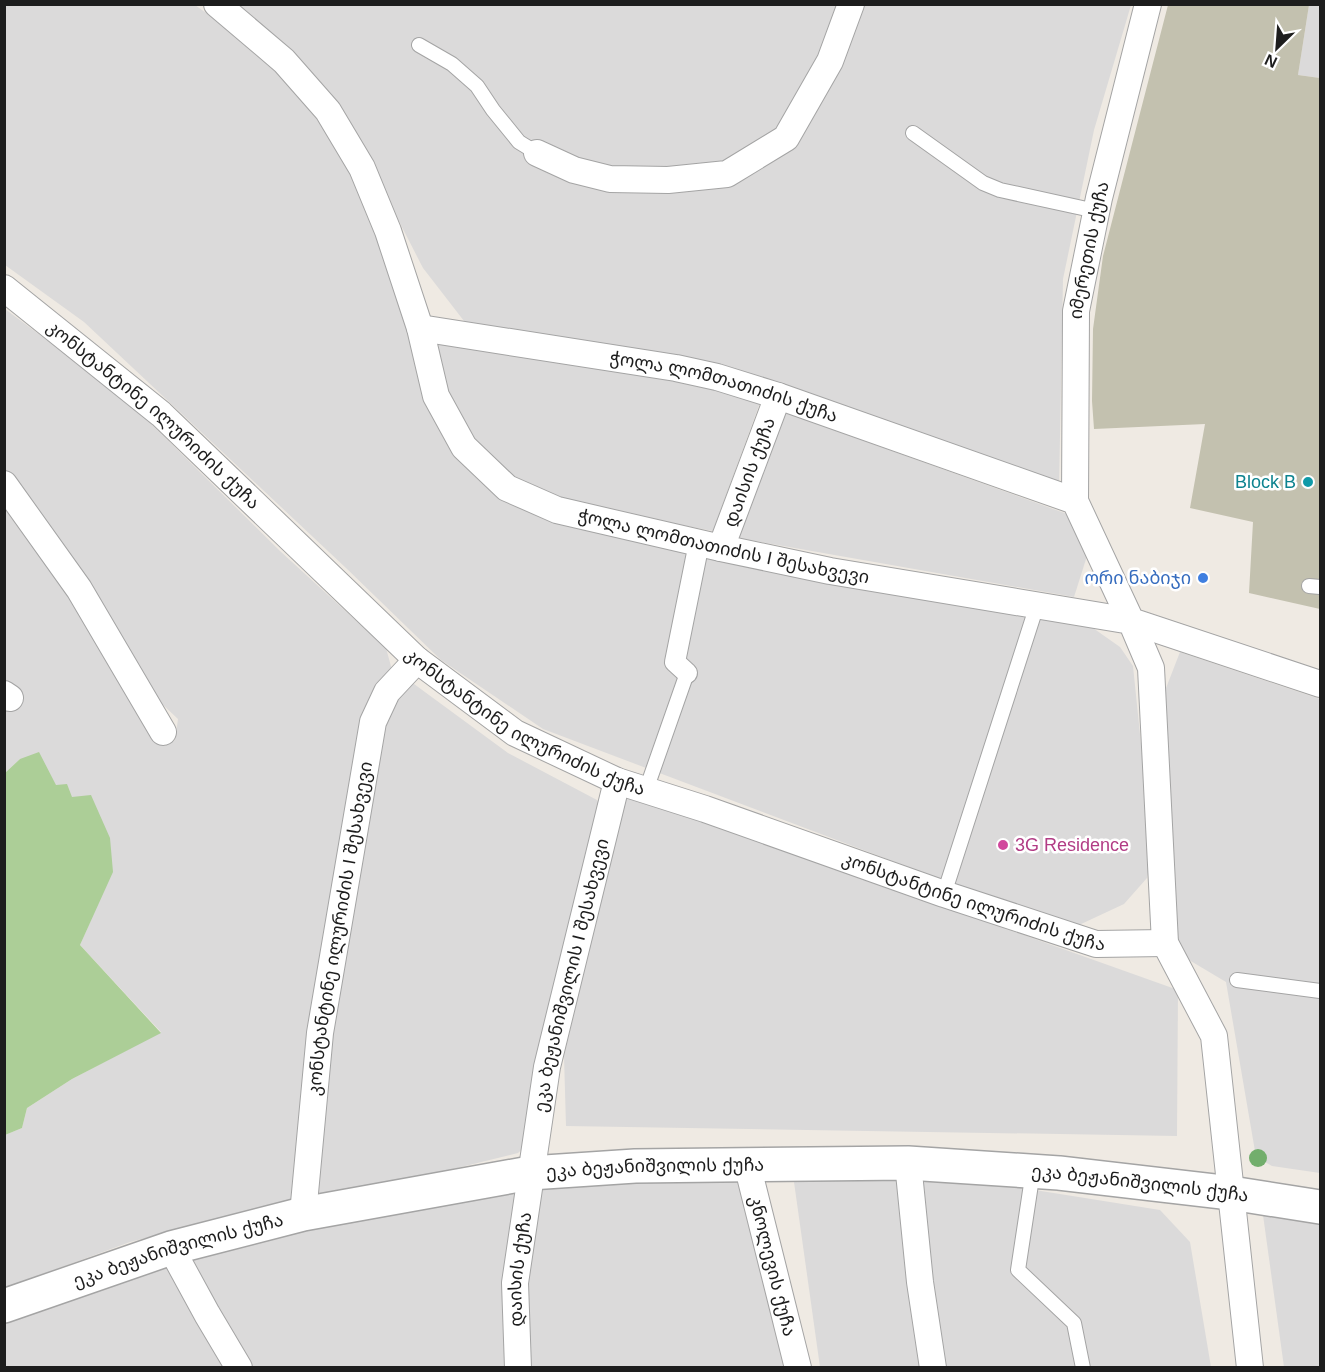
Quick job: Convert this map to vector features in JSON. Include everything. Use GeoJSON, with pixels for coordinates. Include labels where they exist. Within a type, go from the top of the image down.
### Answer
{"type":"FeatureCollection","features":[{"type":"Feature","properties":{"kind":"street"},"geometry":{"type":"LineString","coordinates":[[537,153],[574,170],[610,178],[668,180],[728,174],[786,138],[830,61],[850,4]]}},
{"type":"Feature","properties":{"kind":"street","name":"იმერეთის ქუჩა"},"geometry":{"type":"LineString","coordinates":[[1075,501],[1076,311],[1096,211],[1148,4]]}},
{"type":"Feature","properties":{"kind":"street"},"geometry":{"type":"LineString","coordinates":[[219,5],[284,61],[328,111],[362,168],[388,231],[420,328]]}},
{"type":"Feature","properties":{"kind":"street","name":"კონსტანტინე ილურიძის ქუჩა"},"geometry":{"type":"LineString","coordinates":[[4,288],[161,414],[417,660],[515,733],[617,781],[1096,944],[1165,943]]}},
{"type":"Feature","properties":{"kind":"street","name":"ჭოლა ლომთათიძის ქუჩა"},"geometry":{"type":"LineString","coordinates":[[420,328],[676,368],[717,377],[778,396],[1075,501]]}},
{"type":"Feature","properties":{"kind":"street","name":"ჭოლა ლომთათიძის I შესახვევი"},"geometry":{"type":"LineString","coordinates":[[420,328],[436,396],[464,447],[507,488],[557,510],[830,571],[1131,621]]}},
{"type":"Feature","properties":{"kind":"street","name":"დაისის ქუჩა"},"geometry":{"type":"LineString","coordinates":[[710,546],[778,396]]}},
{"type":"Feature","properties":{"kind":"street"},"geometry":{"type":"LineString","coordinates":[[4,484],[79,589],[164,732]]}},
{"type":"Feature","properties":{"kind":"street"},"geometry":{"type":"LineString","coordinates":[[1075,501],[1131,621],[1150,668],[1165,943],[1214,1036],[1250,1368]]}},
{"type":"Feature","properties":{"kind":"street"},"geometry":{"type":"LineString","coordinates":[[687,673],[675,662],[710,546]]}},
{"type":"Feature","properties":{"kind":"street"},"geometry":{"type":"LineString","coordinates":[[1131,621],[1320,684]]}},
{"type":"Feature","properties":{"kind":"street","name":"კონსტანტინე ილურიძის I შესახვევი"},"geometry":{"type":"LineString","coordinates":[[303,1214],[320,1033],[373,722],[387,692],[417,660]]}},
{"type":"Feature","properties":{"kind":"street","name":"ეკა ბეჟანიშვილის I შესახვევი"},"geometry":{"type":"LineString","coordinates":[[530,1173],[547,1068],[617,781]]}},
{"type":"Feature","properties":{"kind":"street"},"geometry":{"type":"LineString","coordinates":[[908,1162],[920,1282],[933,1368]]}},
{"type":"Feature","properties":{"kind":"street","name":"ეკა ბეჟანიშვილის ქუჩა"},"geometry":{"type":"LineString","coordinates":[[4,1305],[171,1248],[303,1214],[530,1173],[636,1166],[908,1162],[1033,1171],[1232,1193],[1320,1207]]}},
{"type":"Feature","properties":{"kind":"street","name":"კნოლევის ქუჩა"},"geometry":{"type":"LineString","coordinates":[[747,1164],[798,1368]]}},
{"type":"Feature","properties":{"kind":"street","name":"დაისის ქუჩა"},"geometry":{"type":"LineString","coordinates":[[518,1368],[515,1283],[530,1173]]}},
{"type":"Feature","properties":{"kind":"street"},"geometry":{"type":"LineString","coordinates":[[171,1248],[239,1368]]}},
{"type":"Feature","properties":{"kind":"lane"},"geometry":{"type":"LineString","coordinates":[[419,45],[452,64],[477,86],[519,142],[537,153]]}},
{"type":"Feature","properties":{"kind":"lane"},"geometry":{"type":"LineString","coordinates":[[913,133],[983,183],[1000,190],[1096,211]]}},
{"type":"Feature","properties":{"kind":"lane"},"geometry":{"type":"LineString","coordinates":[[944,894],[1037,605]]}},
{"type":"Feature","properties":{"kind":"lane"},"geometry":{"type":"LineString","coordinates":[[646,790],[687,673]]}},
{"type":"Feature","properties":{"kind":"lane"},"geometry":{"type":"LineString","coordinates":[[1237,980],[1320,991]]}},
{"type":"Feature","properties":{"kind":"lane"},"geometry":{"type":"LineString","coordinates":[[1033,1171],[1018,1270],[1074,1323],[1083,1368]]}},
{"type":"Feature","properties":{"kind":"shaded area"},"geometry":{"type":"Polygon","coordinates":[[[234,4],[1131,5],[1094,130],[1063,279],[1059,489],[829,405],[503,336],[464,321],[423,268],[347,120],[234,4]]]}},
{"type":"Feature","properties":{"kind":"shaded area"},"geometry":{"type":"Polygon","coordinates":[[[5,5],[195,5],[266,56],[340,148],[395,281],[429,399],[498,494],[1083,621],[1120,647],[1133,666],[1152,851],[1147,878],[1124,904],[1079,925],[1043,918],[543,729],[441,660],[84,322],[5,265],[5,5]]]}},
{"type":"Feature","properties":{"kind":"shaded area"},"geometry":{"type":"Polygon","coordinates":[[[1168,5],[1309,5],[1298,75],[1320,78],[1320,609],[1249,593],[1253,522],[1190,508],[1205,424],[1094,429],[1093,329],[1103,256],[1168,5]]]}},
{"type":"Feature","properties":{"kind":"shaded area"},"geometry":{"type":"Polygon","coordinates":[[[1309,5],[1320,5],[1320,78],[1298,75],[1309,5]]]}},
{"type":"Feature","properties":{"kind":"shaded area"},"geometry":{"type":"Polygon","coordinates":[[[5,309],[126,399],[280,551],[386,648],[392,670],[292,1200],[130,1242],[5,1288],[5,1135],[22,1128],[27,1108],[72,1079],[161,1032],[80,945],[91,920],[71,797],[20,759],[5,773],[4,497],[78,596],[150,732],[165,746],[175,740],[178,719],[160,702],[5,471],[5,309]]]}},
{"type":"Feature","properties":{"kind":"shaded area"},"geometry":{"type":"Polygon","coordinates":[[[429,336],[675,373],[761,400],[713,531],[560,502],[512,481],[468,440],[442,395],[429,336]]]}},
{"type":"Feature","properties":{"kind":"shaded area"},"geometry":{"type":"Polygon","coordinates":[[[784,412],[1070,515],[1087,556],[1074,597],[738,538],[784,412]]]}},
{"type":"Feature","properties":{"kind":"shaded area"},"geometry":{"type":"Polygon","coordinates":[[[1180,652],[1320,699],[1320,1173],[1272,1166],[1256,1157],[1226,982],[1179,954],[1161,701],[1180,652]]]}},
{"type":"Feature","properties":{"kind":"shaded area"},"geometry":{"type":"Polygon","coordinates":[[[414,684],[508,753],[597,800],[602,811],[527,1145],[518,1153],[310,1204],[326,1031],[376,728],[403,687],[414,684]]]}},
{"type":"Feature","properties":{"kind":"shaded area"},"geometry":{"type":"Polygon","coordinates":[[[626,793],[1178,990],[1177,1136],[566,1126],[564,1056],[626,793]]]}},
{"type":"Feature","properties":{"kind":"shaded area"},"geometry":{"type":"Polygon","coordinates":[[[747,1164],[798,1367],[5,1367],[4,1306],[303,1214],[747,1164]]]}},
{"type":"Feature","properties":{"kind":"shaded area"},"geometry":{"type":"Polygon","coordinates":[[[846,1176],[901,1179],[928,1367],[820,1367],[794,1182],[846,1176]]]}},
{"type":"Feature","properties":{"kind":"shaded area"},"geometry":{"type":"Polygon","coordinates":[[[915,1178],[1016,1187],[1160,1210],[1190,1242],[1211,1367],[938,1367],[915,1178]]]}},
{"type":"Feature","properties":{"kind":"shaded area"},"geometry":{"type":"Polygon","coordinates":[[[1263,1215],[1320,1224],[1320,1367],[1284,1367],[1263,1215]]]}},
{"type":"Feature","properties":{"kind":"green space"},"geometry":{"type":"Polygon","coordinates":[[[39,752],[56,785],[67,784],[72,797],[91,795],[110,838],[113,872],[80,945],[161,1033],[72,1079],[27,1108],[22,1128],[5,1135],[5,773],[20,759],[39,752]]]}},
{"type":"Feature","properties":{"kind":"place","name":"Block B"},"geometry":{"type":"Point","coordinates":[1308,482]}},
{"type":"Feature","properties":{"kind":"place","name":"ორი ნაბიჯი"},"geometry":{"type":"Point","coordinates":[1203,578]}},
{"type":"Feature","properties":{"kind":"place","name":"3G Residence"},"geometry":{"type":"Point","coordinates":[1003,845]}}]}
